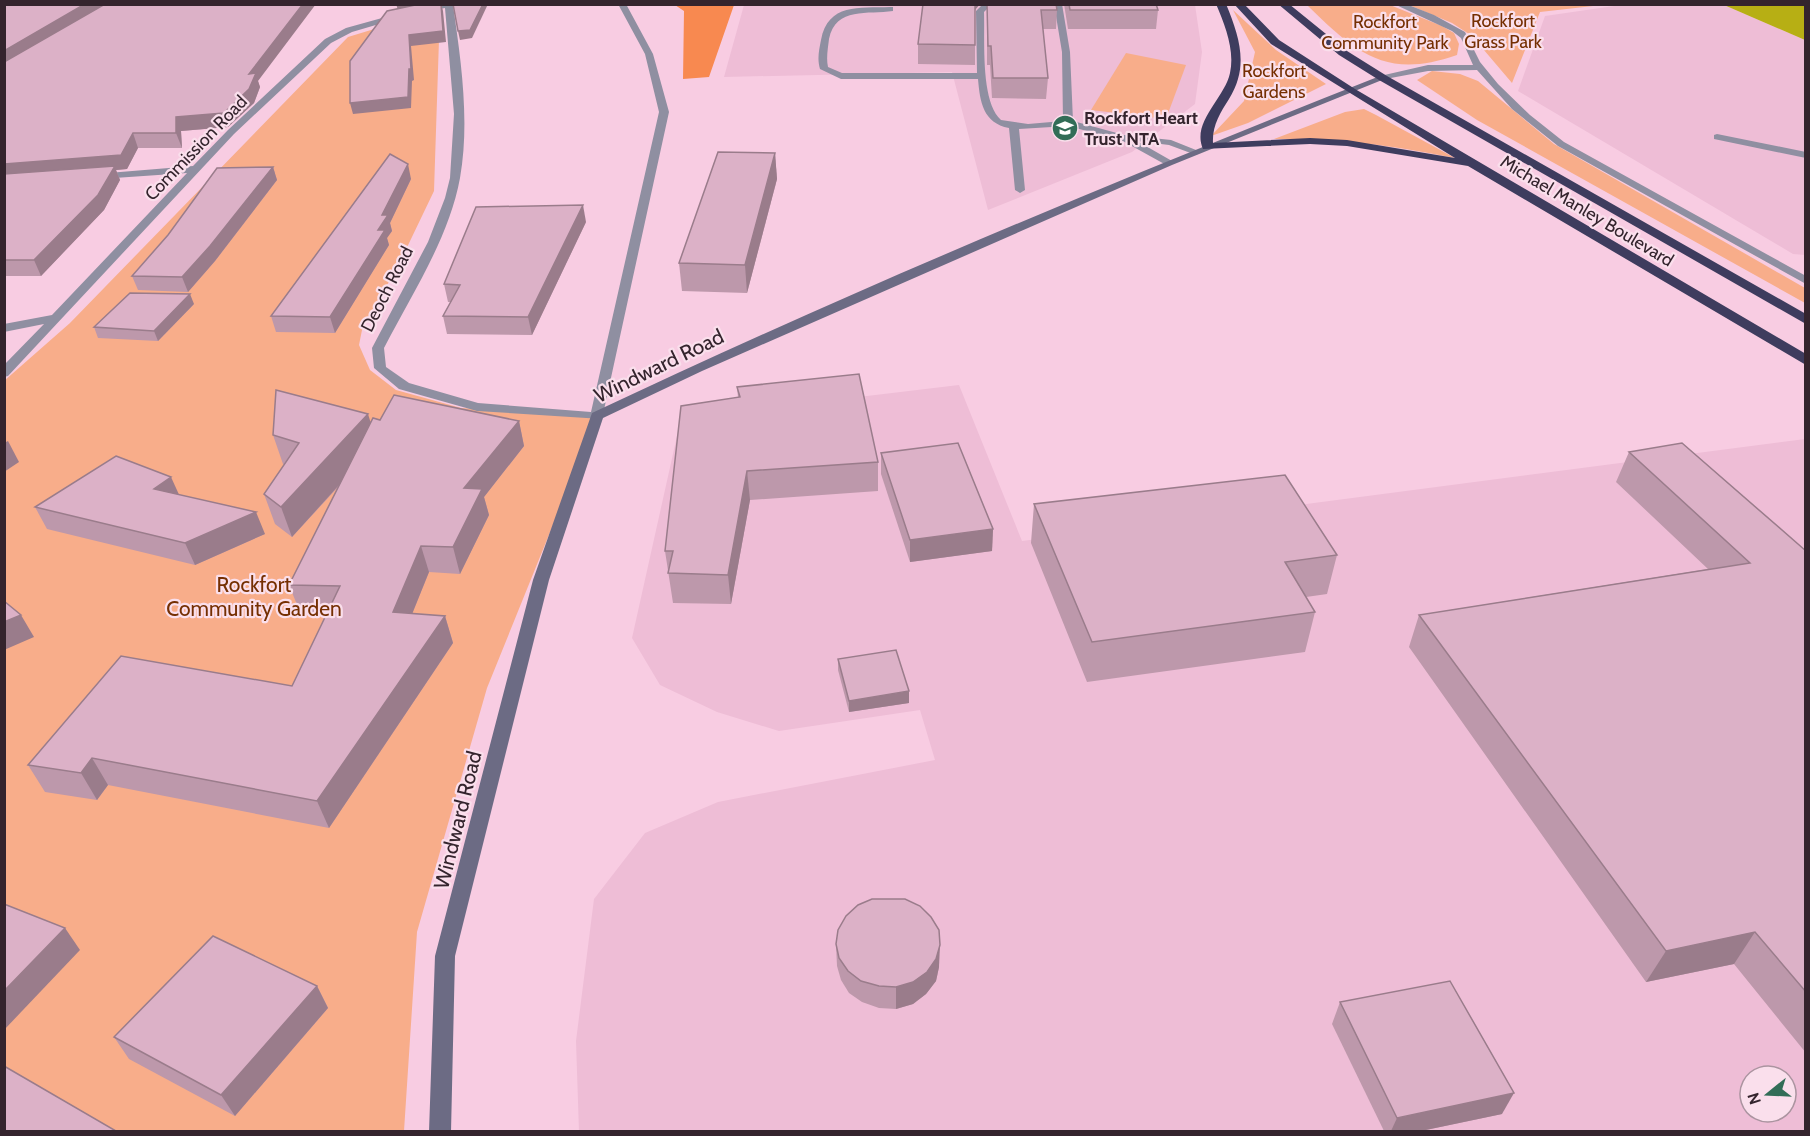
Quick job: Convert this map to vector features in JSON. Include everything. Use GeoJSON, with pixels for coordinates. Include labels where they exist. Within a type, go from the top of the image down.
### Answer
{"type":"FeatureCollection","features":[{"type":"Feature","properties":{"kind":"highway"},"geometry":{"type":"LineString","coordinates":[[1221,4],[1235,47],[1235,77],[1204,132],[1201,150],[1310,141],[1347,143],[1476,166]]}},
{"type":"Feature","properties":{"kind":"highway","name":"Michael Manley Boulevard"},"geometry":{"type":"LineString","coordinates":[[1238,4],[1275,42],[1351,91],[1806,361]]}},
{"type":"Feature","properties":{"kind":"highway","name":"Michael Manley Boulevard"},"geometry":{"type":"LineString","coordinates":[[1282,4],[1334,46],[1383,78],[1806,320]]}},
{"type":"Feature","properties":{"kind":"main road","name":"Windward Road"},"geometry":{"type":"LineString","coordinates":[[440,1131],[445,956],[541,580],[597,416],[709,363],[1168,164],[1383,78]]}},
{"type":"Feature","properties":{"kind":"street","name":"Commission Road"},"geometry":{"type":"LineString","coordinates":[[4,373],[231,132],[328,41],[348,30],[448,4]]}},
{"type":"Feature","properties":{"kind":"street","name":"Deoch Road"},"geometry":{"type":"LineString","coordinates":[[448,4],[455,50],[459,146],[455,180],[442,221],[378,348],[380,368],[404,387],[477,407],[597,416]]}},
{"type":"Feature","properties":{"kind":"street"},"geometry":{"type":"LineString","coordinates":[[597,416],[664,112],[650,54],[622,4]]}},
{"type":"Feature","properties":{"kind":"street"},"geometry":{"type":"LineString","coordinates":[[988,4],[980,11],[983,76],[992,117],[999,122],[1014,126],[1068,123],[1124,138],[1150,139],[1201,150]]}},
{"type":"Feature","properties":{"kind":"street"},"geometry":{"type":"LineString","coordinates":[[1058,4],[1066,52],[1068,123]]}},
{"type":"Feature","properties":{"kind":"street"},"geometry":{"type":"LineString","coordinates":[[1398,4],[1435,19],[1463,35],[1480,67],[1534,125],[1561,144],[1806,281]]}},
{"type":"Feature","properties":{"kind":"street"},"geometry":{"type":"LineString","coordinates":[[890,9],[849,12],[831,19],[825,32],[824,69],[841,76],[983,76]]}},
{"type":"Feature","properties":{"kind":"street"},"geometry":{"type":"LineString","coordinates":[[1383,78],[1428,68],[1480,67]]}},
{"type":"Feature","properties":{"kind":"street"},"geometry":{"type":"LineString","coordinates":[[1014,126],[1020,190]]}},
{"type":"Feature","properties":{"kind":"street"},"geometry":{"type":"LineString","coordinates":[[1717,137],[1806,155]]}},
{"type":"Feature","properties":{"kind":"street"},"geometry":{"type":"LineString","coordinates":[[1124,138],[1168,164]]}},
{"type":"Feature","properties":{"kind":"street"},"geometry":{"type":"LineString","coordinates":[[84,178],[198,169]]}},
{"type":"Feature","properties":{"kind":"street"},"geometry":{"type":"LineString","coordinates":[[4,328],[54,318]]}},
{"type":"Feature","properties":{"kind":"shaded area"},"geometry":{"type":"Polygon","coordinates":[[[675,5],[734,5],[709,77],[683,79],[684,11],[675,5]]]}},
{"type":"Feature","properties":{"kind":"shaded area","name":"Rockfort Heart Trust NTA"},"geometry":{"type":"Polygon","coordinates":[[[744,5],[1195,5],[1202,52],[1195,104],[1132,152],[988,210],[952,72],[724,77],[744,5]]]}},
{"type":"Feature","properties":{"kind":"shaded area"},"geometry":{"type":"Polygon","coordinates":[[[1621,5],[1724,5],[1805,40],[1805,255],[1793,254],[1518,91],[1545,16],[1621,5]]]}},
{"type":"Feature","properties":{"kind":"shaded area"},"geometry":{"type":"Polygon","coordinates":[[[1724,5],[1805,5],[1805,40],[1724,5]]]}},
{"type":"Feature","properties":{"kind":"shaded area"},"geometry":{"type":"Polygon","coordinates":[[[959,385],[1022,541],[1805,439],[1805,1131],[579,1132],[576,1041],[594,899],[645,833],[718,802],[935,760],[920,710],[779,731],[717,712],[660,685],[632,638],[681,418],[959,385]]]}},
{"type":"Feature","properties":{"kind":"green space","name":"Rockfort Community Park"},"geometry":{"type":"Polygon","coordinates":[[[1307,5],[1390,5],[1454,33],[1459,44],[1457,55],[1432,62],[1391,63],[1357,49],[1307,5]]]}},
{"type":"Feature","properties":{"kind":"green space","name":"Rockfort Grass Park"},"geometry":{"type":"Polygon","coordinates":[[[1409,5],[1602,5],[1540,12],[1512,83],[1472,36],[1452,23],[1409,5]]]}},
{"type":"Feature","properties":{"kind":"green space","name":"Rockfort Community Garden"},"geometry":{"type":"Polygon","coordinates":[[[440,9],[434,191],[400,262],[362,330],[359,345],[370,370],[396,390],[461,408],[597,416],[487,688],[417,932],[404,1131],[5,1131],[4,381],[70,323],[348,37],[440,9]]]}},
{"type":"Feature","properties":{"kind":"green space","name":"Rockfort Gardens"},"geometry":{"type":"Polygon","coordinates":[[[1233,10],[1276,50],[1326,84],[1248,123],[1211,136],[1244,101],[1255,52],[1233,10]]]}},
{"type":"Feature","properties":{"kind":"green space"},"geometry":{"type":"Polygon","coordinates":[[[1126,53],[1186,65],[1166,119],[1091,110],[1126,53]]]}},
{"type":"Feature","properties":{"kind":"green space"},"geometry":{"type":"Polygon","coordinates":[[[1432,71],[1460,74],[1478,81],[1554,144],[1805,288],[1805,303],[1477,120],[1417,80],[1432,71]]]}},
{"type":"Feature","properties":{"kind":"green space"},"geometry":{"type":"Polygon","coordinates":[[[1364,109],[1455,158],[1365,144],[1274,139],[1345,112],[1364,109]]]}},
{"type":"Feature","properties":{"kind":"building"},"geometry":{"type":"Polygon","coordinates":[[[4,4],[85,4],[4,51],[4,4]]]}},
{"type":"Feature","properties":{"kind":"building"},"geometry":{"type":"Polygon","coordinates":[[[105,4],[303,4],[249,74],[256,73],[249,89],[224,113],[176,117],[176,133],[133,133],[121,155],[4,164],[4,62],[105,4]]]}},
{"type":"Feature","properties":{"kind":"building"},"geometry":{"type":"Polygon","coordinates":[[[420,4],[441,4],[443,31],[409,35],[411,69],[409,69],[408,97],[350,103],[350,61],[387,11],[420,4]]]}},
{"type":"Feature","properties":{"kind":"building"},"geometry":{"type":"Polygon","coordinates":[[[453,4],[483,4],[470,30],[458,31],[453,4]]]}},
{"type":"Feature","properties":{"kind":"building"},"geometry":{"type":"Polygon","coordinates":[[[923,4],[975,4],[975,45],[918,44],[923,4]]]}},
{"type":"Feature","properties":{"kind":"building"},"geometry":{"type":"Polygon","coordinates":[[[987,4],[1056,4],[1057,10],[1041,10],[1048,78],[993,78],[991,46],[988,46],[987,4]]]}},
{"type":"Feature","properties":{"kind":"building"},"geometry":{"type":"Polygon","coordinates":[[[1069,4],[1156,4],[1158,10],[1070,10],[1069,4]]]}},
{"type":"Feature","properties":{"kind":"building"},"geometry":{"type":"Polygon","coordinates":[[[718,152],[775,153],[745,265],[679,263],[718,152]]]}},
{"type":"Feature","properties":{"kind":"building"},"geometry":{"type":"Polygon","coordinates":[[[390,154],[408,164],[382,215],[388,215],[378,230],[385,230],[330,317],[271,316],[390,154]]]}},
{"type":"Feature","properties":{"kind":"building"},"geometry":{"type":"Polygon","coordinates":[[[115,166],[98,195],[34,260],[4,260],[4,174],[115,166]]]}},
{"type":"Feature","properties":{"kind":"building"},"geometry":{"type":"Polygon","coordinates":[[[273,167],[210,246],[182,277],[132,276],[168,235],[217,168],[273,167]]]}},
{"type":"Feature","properties":{"kind":"building"},"geometry":{"type":"Polygon","coordinates":[[[583,205],[528,317],[443,316],[460,285],[444,284],[476,207],[583,205]]]}},
{"type":"Feature","properties":{"kind":"building"},"geometry":{"type":"Polygon","coordinates":[[[130,293],[190,294],[154,331],[94,327],[130,293]]]}},
{"type":"Feature","properties":{"kind":"building"},"geometry":{"type":"Polygon","coordinates":[[[859,374],[878,462],[747,471],[728,575],[668,573],[673,551],[665,551],[681,406],[740,397],[737,387],[859,374]]]}},
{"type":"Feature","properties":{"kind":"building"},"geometry":{"type":"Polygon","coordinates":[[[276,390],[368,414],[281,507],[264,494],[299,443],[273,435],[276,390]]]}},
{"type":"Feature","properties":{"kind":"building"},"geometry":{"type":"Polygon","coordinates":[[[394,395],[519,421],[464,488],[482,489],[453,547],[421,546],[393,612],[445,616],[317,801],[92,758],[81,773],[28,765],[121,656],[292,686],[340,586],[289,585],[373,418],[380,420],[394,395]]]}},
{"type":"Feature","properties":{"kind":"building"},"geometry":{"type":"Polygon","coordinates":[[[958,443],[993,529],[910,540],[881,453],[958,443]]]}},
{"type":"Feature","properties":{"kind":"building"},"geometry":{"type":"Polygon","coordinates":[[[1682,443],[1806,551],[1806,992],[1755,932],[1666,951],[1419,615],[1750,563],[1629,452],[1682,443]]]}},
{"type":"Feature","properties":{"kind":"building"},"geometry":{"type":"Polygon","coordinates":[[[116,456],[171,477],[154,489],[256,512],[185,543],[35,507],[116,456]]]}},
{"type":"Feature","properties":{"kind":"building"},"geometry":{"type":"Polygon","coordinates":[[[1285,475],[1337,555],[1285,562],[1315,612],[1092,642],[1034,504],[1285,475]]]}},
{"type":"Feature","properties":{"kind":"building"},"geometry":{"type":"Polygon","coordinates":[[[4,601],[21,615],[4,622],[4,601]]]}},
{"type":"Feature","properties":{"kind":"building"},"geometry":{"type":"Polygon","coordinates":[[[896,650],[909,691],[849,701],[838,659],[896,650]]]}},
{"type":"Feature","properties":{"kind":"building"},"geometry":{"type":"Polygon","coordinates":[[[872,899],[905,899],[920,906],[939,930],[940,945],[936,959],[927,972],[913,982],[896,987],[879,986],[861,981],[848,971],[839,958],[836,944],[838,930],[846,916],[858,905],[872,899]]]}},
{"type":"Feature","properties":{"kind":"building"},"geometry":{"type":"Polygon","coordinates":[[[4,904],[65,928],[4,991],[4,904]]]}},
{"type":"Feature","properties":{"kind":"building"},"geometry":{"type":"Polygon","coordinates":[[[213,936],[317,986],[221,1095],[114,1037],[213,936]]]}},
{"type":"Feature","properties":{"kind":"building"},"geometry":{"type":"Polygon","coordinates":[[[1450,981],[1514,1093],[1397,1118],[1340,1002],[1450,981]]]}},
{"type":"Feature","properties":{"kind":"building"},"geometry":{"type":"Polygon","coordinates":[[[4,1066],[116,1131],[4,1131],[4,1066]]]}},
{"type":"Feature","properties":{"kind":"place","name":"Rockfort Heart Trust NTA"},"geometry":{"type":"Point","coordinates":[1065,128]}}]}
